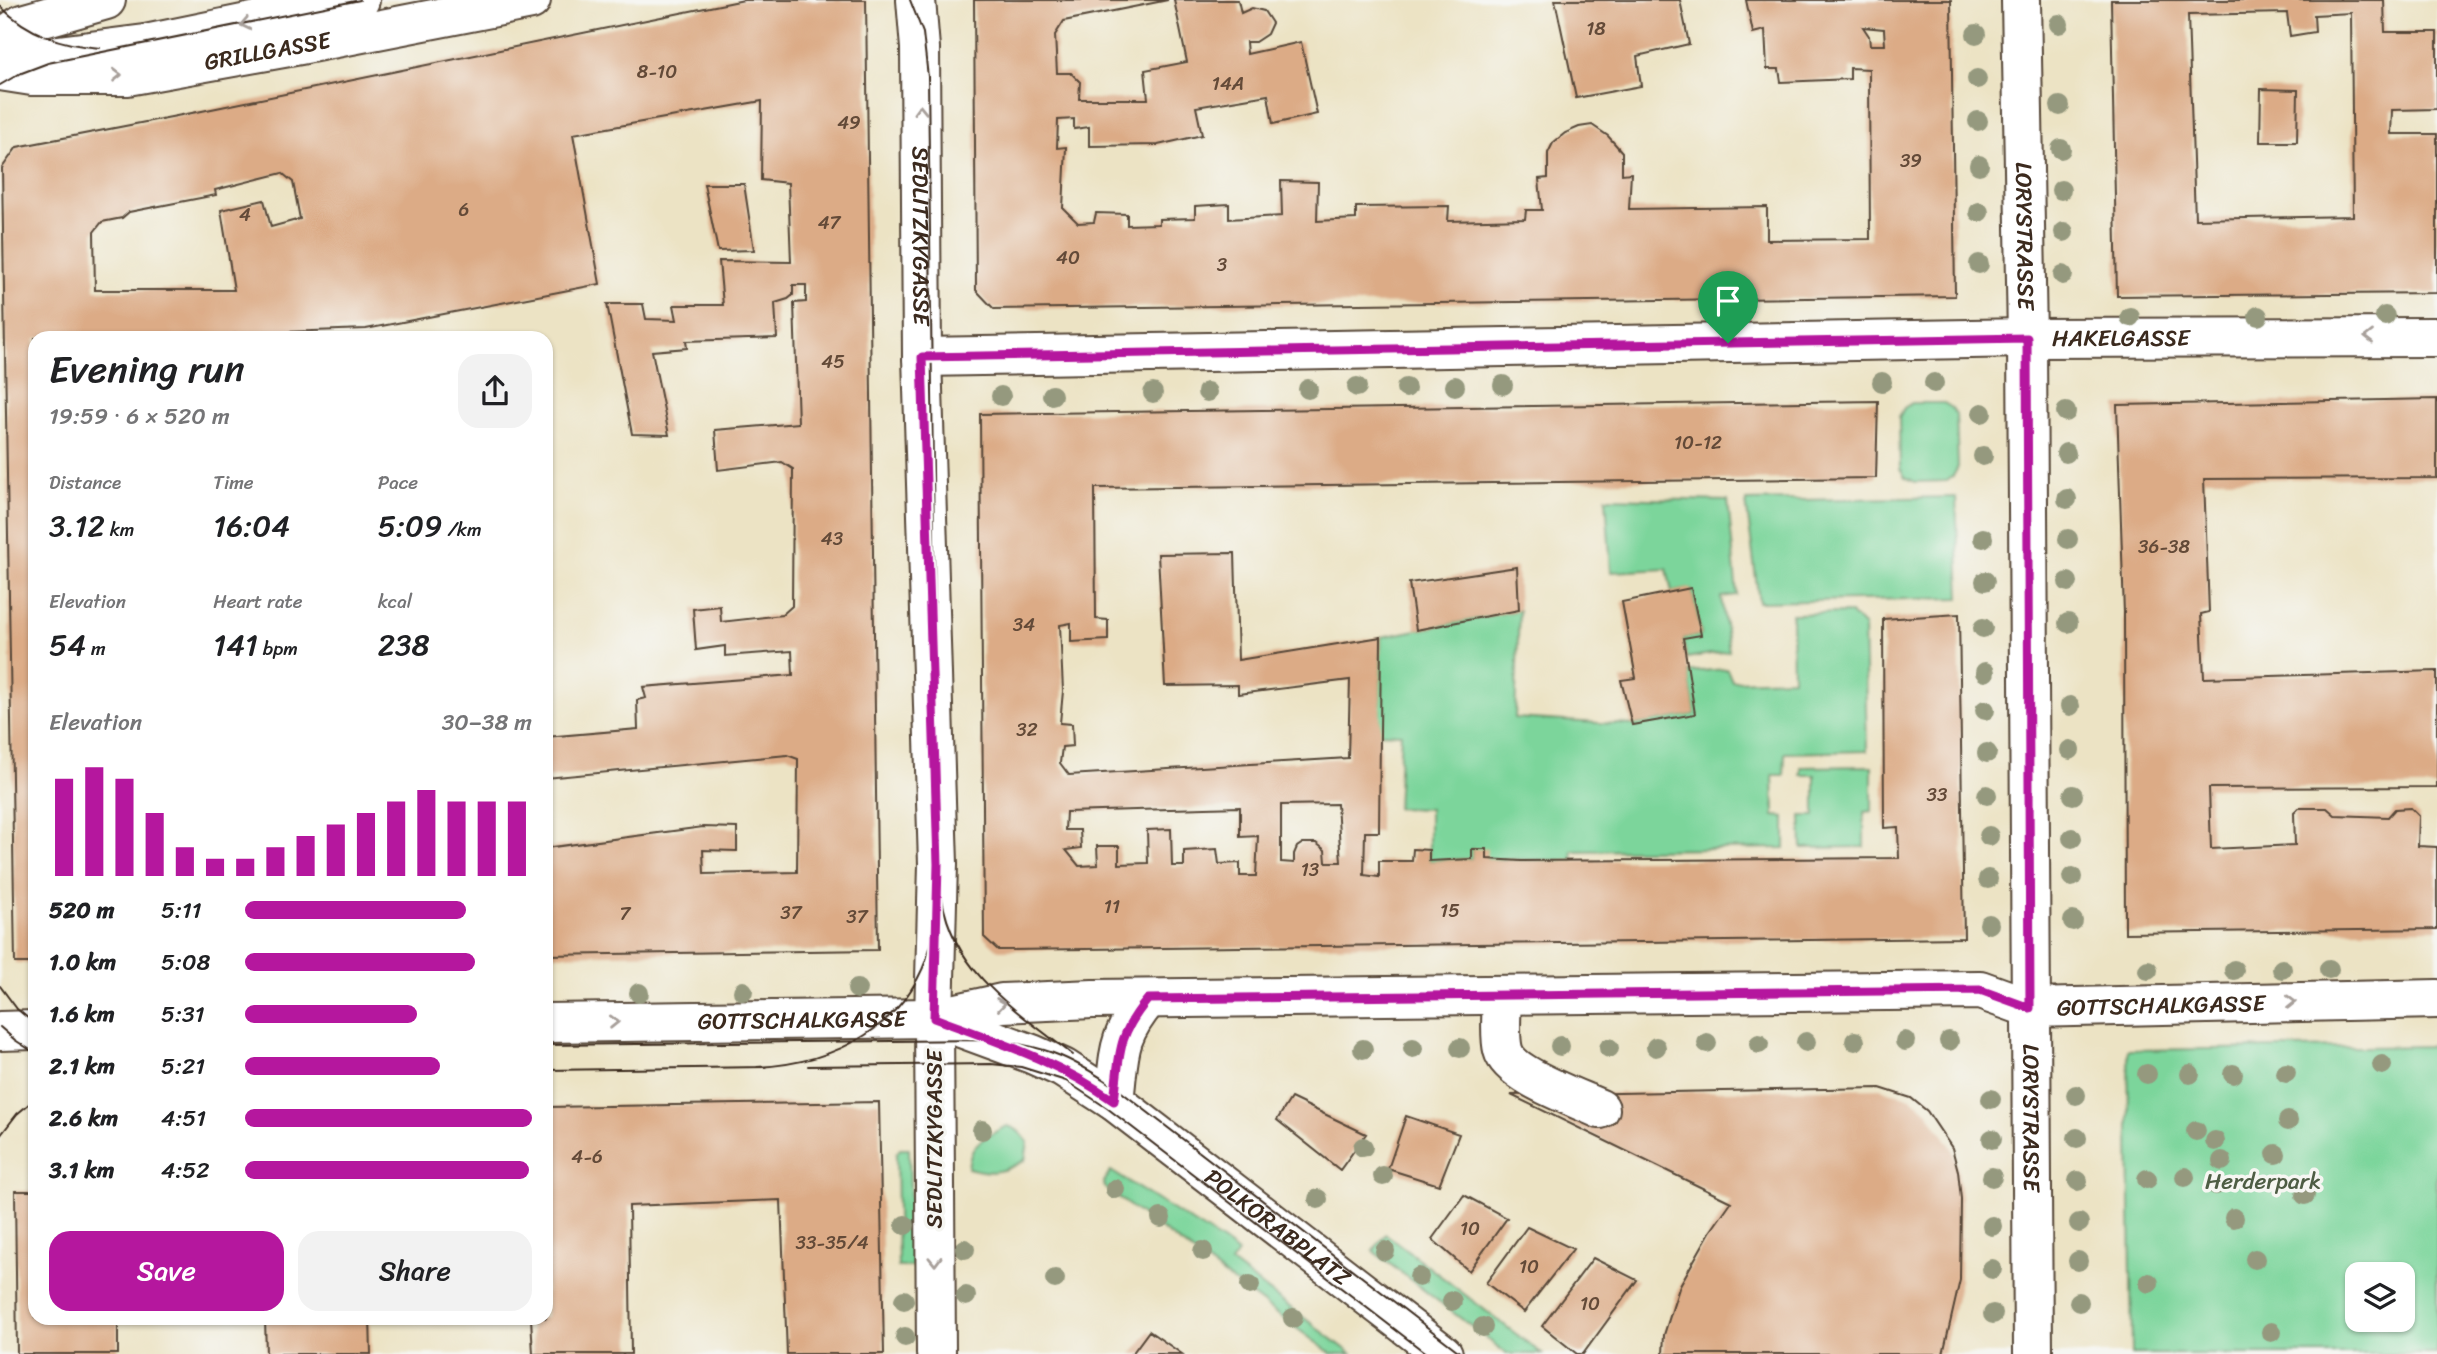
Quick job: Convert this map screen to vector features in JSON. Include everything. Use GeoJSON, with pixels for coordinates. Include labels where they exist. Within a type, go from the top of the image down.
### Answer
{"type":"FeatureCollection","features":[{"type":"Feature","properties":{"kind":"street"},"geometry":{"type":"LineString","coordinates":[[0,40],[22,24],[106,0]]}},
{"type":"Feature","properties":{"kind":"street","name":"GRILLGASSE"},"geometry":{"type":"LineString","coordinates":[[0,63],[100,51],[176,38],[360,0]]}},
{"type":"Feature","properties":{"kind":"street","name":"GRILLGASSE"},"geometry":{"type":"LineString","coordinates":[[0,71],[32,76],[127,76],[531,0]]}},
{"type":"Feature","properties":{"kind":"street","name":"SEDLITZKYGASSE"},"geometry":{"type":"LineString","coordinates":[[916,0],[920,48],[922,357],[938,864],[934,1018],[936,1354]]}},
{"type":"Feature","properties":{"kind":"street","name":"LORYSTRASSE"},"geometry":{"type":"LineString","coordinates":[[2021,0],[2027,338],[2033,1354]]}},
{"type":"Feature","properties":{"kind":"street","name":"HAKELGASSE"},"geometry":{"type":"LineString","coordinates":[[922,357],[2027,338],[2437,337]]}},
{"type":"Feature","properties":{"kind":"street","name":"GOTTSCHALKGASSE"},"geometry":{"type":"LineString","coordinates":[[553,1023],[934,1018],[1002,1003],[1093,999],[1980,990],[2030,1008],[2437,999]]}},
{"type":"Feature","properties":{"kind":"street"},"geometry":{"type":"LineString","coordinates":[[1502,995],[1503,1049],[1507,1060],[1518,1070],[1600,1109]]}},
{"type":"Feature","properties":{"kind":"street"},"geometry":{"type":"LineString","coordinates":[[1114,1101],[1121,1041],[1129,1024],[1148,999]]}},
{"type":"Feature","properties":{"kind":"street","name":"POLKORABPLATZ"},"geometry":{"type":"LineString","coordinates":[[934,1018],[1032,1055],[1085,1080],[1443,1354]]}},
{"type":"Feature","properties":{"kind":"street"},"geometry":{"type":"LineString","coordinates":[[0,1031],[28,1030]]}},
{"type":"Feature","properties":{"kind":"green space"},"geometry":{"type":"Polygon","coordinates":[[[1912,403],[1944,403],[1952,408],[1956,415],[1958,467],[1947,481],[1915,482],[1905,477],[1900,468],[1899,417],[1904,408],[1912,403]]]}},
{"type":"Feature","properties":{"kind":"green space"},"geometry":{"type":"Polygon","coordinates":[[[1956,497],[1960,598],[1759,602],[1746,501],[1956,497]]]}},
{"type":"Feature","properties":{"kind":"green space"},"geometry":{"type":"Polygon","coordinates":[[[1606,498],[1728,501],[1737,595],[1721,597],[1729,651],[1686,658],[1683,638],[1701,635],[1691,589],[1672,592],[1667,569],[1611,572],[1606,498]]]}},
{"type":"Feature","properties":{"kind":"green space"},"geometry":{"type":"Polygon","coordinates":[[[1519,610],[1515,718],[1632,725],[1695,714],[1688,672],[1727,669],[1732,681],[1793,679],[1792,614],[1850,613],[1864,627],[1867,751],[1785,753],[1784,775],[1773,775],[1774,816],[1785,817],[1785,848],[1572,851],[1573,861],[1487,859],[1472,849],[1472,859],[1429,861],[1429,809],[1397,808],[1401,734],[1379,733],[1381,637],[1519,610]]]}},
{"type":"Feature","properties":{"kind":"green space"},"geometry":{"type":"Polygon","coordinates":[[[1872,766],[1872,811],[1864,812],[1864,847],[1802,848],[1801,816],[1815,816],[1815,775],[1801,775],[1801,767],[1872,766]]]}},
{"type":"Feature","properties":{"kind":"green space","name":"Herderpark"},"geometry":{"type":"Polygon","coordinates":[[[2437,1046],[2437,1354],[2132,1354],[2128,1050],[2437,1046]]]}},
{"type":"Feature","properties":{"kind":"green space"},"geometry":{"type":"Polygon","coordinates":[[[1006,1126],[1016,1129],[1028,1142],[1025,1160],[998,1171],[968,1168],[972,1151],[980,1141],[1006,1126]]]}},
{"type":"Feature","properties":{"kind":"green space"},"geometry":{"type":"Polygon","coordinates":[[[900,1149],[909,1149],[912,1267],[898,1267],[896,1154],[900,1149]]]}},
{"type":"Feature","properties":{"kind":"green space"},"geometry":{"type":"Polygon","coordinates":[[[1111,1171],[1238,1253],[1231,1263],[1352,1354],[1332,1354],[1105,1188],[1104,1182],[1111,1171]]]}},
{"type":"Feature","properties":{"kind":"green space"},"geometry":{"type":"Polygon","coordinates":[[[1386,1234],[1542,1354],[1507,1354],[1373,1251],[1386,1234]]]}},
{"type":"Feature","properties":{"kind":"building"},"geometry":{"type":"Polygon","coordinates":[[[744,0],[866,0],[878,950],[553,955],[553,847],[703,827],[737,828],[737,851],[703,850],[704,874],[797,872],[798,759],[787,755],[553,777],[553,736],[638,729],[637,700],[646,698],[643,687],[793,675],[792,651],[725,656],[725,646],[696,650],[693,609],[720,606],[721,622],[782,615],[792,606],[793,469],[782,462],[718,470],[715,430],[798,423],[794,303],[806,302],[806,285],[793,285],[793,295],[775,303],[777,338],[686,341],[687,348],[652,351],[669,435],[632,434],[607,304],[643,304],[646,319],[677,320],[674,305],[723,305],[719,261],[791,262],[788,183],[761,180],[762,101],[573,134],[600,284],[366,329],[28,331],[28,963],[15,963],[2,168],[17,147],[744,0]],[[282,173],[215,190],[216,195],[129,212],[122,218],[102,222],[94,232],[95,290],[234,290],[221,210],[264,200],[271,227],[300,219],[293,182],[282,173]]]}},
{"type":"Feature","properties":{"kind":"building"},"geometry":{"type":"Polygon","coordinates":[[[974,0],[1168,0],[1064,21],[1055,35],[1057,73],[1071,73],[1080,82],[1079,99],[1148,99],[1145,70],[1187,62],[1174,0],[1238,0],[1241,13],[1252,8],[1264,11],[1272,23],[1267,34],[1255,42],[1246,42],[1247,54],[1301,42],[1317,114],[1273,124],[1268,95],[1196,107],[1202,135],[1158,145],[1089,146],[1089,127],[1074,129],[1074,119],[1058,120],[1057,148],[1066,147],[1063,208],[1078,223],[1094,222],[1096,213],[1127,214],[1127,225],[1159,224],[1159,219],[1195,218],[1195,206],[1229,204],[1229,219],[1282,216],[1281,181],[1318,182],[1317,221],[1356,219],[1356,207],[1449,206],[1448,221],[1525,219],[1526,210],[1542,210],[1539,179],[1548,178],[1548,153],[1553,143],[1565,133],[1592,125],[1608,136],[1622,152],[1622,174],[1631,173],[1629,209],[1767,207],[1767,240],[1870,239],[1869,69],[1850,68],[1850,79],[1781,82],[1779,69],[1767,69],[1765,30],[1753,33],[1746,0],[1951,0],[1955,296],[994,309],[976,290],[974,0]],[[1863,27],[1869,36],[1870,45],[1885,45],[1884,29],[1863,27]]]}},
{"type":"Feature","properties":{"kind":"building"},"geometry":{"type":"Polygon","coordinates":[[[1555,0],[1680,0],[1689,44],[1637,56],[1641,86],[1576,98],[1555,0]]]}},
{"type":"Feature","properties":{"kind":"building"},"geometry":{"type":"Polygon","coordinates":[[[2111,0],[2384,0],[2385,32],[2437,32],[2437,109],[2392,110],[2391,134],[2437,134],[2437,293],[2117,296],[2111,0]],[[2287,13],[2188,15],[2195,219],[2353,216],[2351,13],[2314,15],[2315,32],[2290,36],[2287,13]]]}},
{"type":"Feature","properties":{"kind":"building"},"geometry":{"type":"Polygon","coordinates":[[[2261,89],[2298,90],[2297,142],[2260,142],[2261,89]]]}},
{"type":"Feature","properties":{"kind":"building"},"geometry":{"type":"Polygon","coordinates":[[[704,184],[744,184],[754,250],[718,251],[704,184]]]}},
{"type":"Feature","properties":{"kind":"building"},"geometry":{"type":"Polygon","coordinates":[[[2437,399],[2437,478],[2204,479],[2209,612],[2201,614],[2204,678],[2437,671],[2437,787],[2209,788],[2211,849],[2295,845],[2294,813],[2299,808],[2327,808],[2335,815],[2388,817],[2395,809],[2411,808],[2419,816],[2418,846],[2437,847],[2437,929],[2125,933],[2124,613],[2117,405],[2437,399]]]}},
{"type":"Feature","properties":{"kind":"building"},"geometry":{"type":"Polygon","coordinates":[[[1878,401],[1876,478],[1095,488],[1096,619],[1108,620],[1108,640],[1071,642],[1071,623],[1060,625],[1063,691],[1060,723],[1072,724],[1073,746],[1062,747],[1060,763],[1069,775],[1348,758],[1350,680],[1238,694],[1238,685],[1165,686],[1158,554],[1235,553],[1238,660],[1381,637],[1379,832],[1365,832],[1364,875],[1379,877],[1379,861],[1412,861],[1413,849],[1429,850],[1429,861],[1472,859],[1472,849],[1487,849],[1487,859],[1521,861],[1899,858],[1898,827],[1884,828],[1883,619],[1959,614],[1964,938],[998,950],[984,937],[980,414],[1878,401]],[[1337,804],[1281,805],[1281,862],[1294,863],[1297,847],[1303,843],[1316,843],[1325,850],[1326,862],[1341,862],[1337,804]],[[1240,807],[1066,812],[1065,830],[1080,830],[1081,848],[1066,850],[1079,866],[1098,865],[1097,846],[1119,846],[1119,864],[1148,863],[1147,830],[1171,829],[1172,866],[1184,866],[1184,851],[1217,849],[1219,864],[1240,863],[1240,876],[1256,876],[1258,836],[1240,837],[1240,807]]]}},
{"type":"Feature","properties":{"kind":"building"},"geometry":{"type":"Polygon","coordinates":[[[1517,567],[1519,610],[1416,630],[1409,583],[1517,567]]]}},
{"type":"Feature","properties":{"kind":"building"},"geometry":{"type":"Polygon","coordinates":[[[1691,588],[1701,635],[1683,638],[1695,714],[1632,725],[1621,680],[1636,678],[1622,602],[1691,588]]]}},
{"type":"Feature","properties":{"kind":"building"},"geometry":{"type":"Polygon","coordinates":[[[1880,1088],[1911,1098],[1927,1111],[1952,1148],[1958,1171],[1961,1199],[1960,1280],[1943,1354],[1663,1354],[1664,1335],[1680,1285],[1710,1232],[1731,1202],[1511,1095],[1880,1088]]]}},
{"type":"Feature","properties":{"kind":"building"},"geometry":{"type":"Polygon","coordinates":[[[1291,1098],[1366,1134],[1340,1170],[1277,1120],[1291,1098]]]}},
{"type":"Feature","properties":{"kind":"building"},"geometry":{"type":"Polygon","coordinates":[[[879,1102],[884,1354],[787,1354],[781,1200],[629,1206],[631,1354],[533,1354],[531,1325],[553,1325],[553,1107],[879,1102]]]}},
{"type":"Feature","properties":{"kind":"building"},"geometry":{"type":"Polygon","coordinates":[[[1406,1116],[1459,1134],[1439,1185],[1388,1169],[1406,1116]]]}},
{"type":"Feature","properties":{"kind":"building"},"geometry":{"type":"Polygon","coordinates":[[[15,1191],[28,1191],[28,1325],[118,1325],[118,1354],[17,1354],[15,1191]]]}},
{"type":"Feature","properties":{"kind":"building"},"geometry":{"type":"Polygon","coordinates":[[[1464,1195],[1507,1218],[1469,1271],[1432,1239],[1464,1195]]]}},
{"type":"Feature","properties":{"kind":"building"},"geometry":{"type":"Polygon","coordinates":[[[1527,1227],[1573,1249],[1524,1312],[1486,1283],[1527,1227]]]}},
{"type":"Feature","properties":{"kind":"building"},"geometry":{"type":"Polygon","coordinates":[[[1593,1258],[1637,1280],[1583,1354],[1577,1354],[1542,1326],[1593,1258]]]}},
{"type":"Feature","properties":{"kind":"building"},"geometry":{"type":"Polygon","coordinates":[[[265,1325],[370,1325],[371,1354],[266,1354],[265,1325]]]}},
{"type":"Feature","properties":{"kind":"building"},"geometry":{"type":"Polygon","coordinates":[[[1149,1331],[1182,1354],[1132,1354],[1149,1331]]]}},
{"type":"Feature","properties":{"kind":"tram line"},"geometry":{"type":"LineString","coordinates":[[0,85],[48,63],[360,0]]}},
{"type":"Feature","properties":{"kind":"tram line"},"geometry":{"type":"LineString","coordinates":[[757,1067],[814,1058],[841,1048],[887,1019],[920,974],[935,925],[938,864],[928,77],[923,33],[910,0]]}},
{"type":"Feature","properties":{"kind":"tram line"},"geometry":{"type":"LineString","coordinates":[[0,6],[34,31],[59,41],[100,48]]}},
{"type":"Feature","properties":{"kind":"tram line"},"geometry":{"type":"LineString","coordinates":[[942,899],[949,925],[974,970],[991,989],[1073,1055]]}},
{"type":"Feature","properties":{"kind":"tram line"},"geometry":{"type":"LineString","coordinates":[[0,986],[17,1009],[28,1018]]}},
{"type":"Feature","properties":{"kind":"tram line"},"geometry":{"type":"LineString","coordinates":[[0,1027],[28,1048]]}},
{"type":"Feature","properties":{"kind":"tram line"},"geometry":{"type":"LineString","coordinates":[[553,1045],[983,1040],[1038,1048],[1053,1053],[1083,1067],[1115,1087],[1462,1354]]}},
{"type":"Feature","properties":{"kind":"tram line"},"geometry":{"type":"LineString","coordinates":[[808,1066],[991,1064],[1021,1067],[1066,1081],[1107,1108],[1427,1354]]}},
{"type":"Feature","properties":{"kind":"tram line"},"geometry":{"type":"LineString","coordinates":[[553,1070],[766,1067]]}},
{"type":"Feature","properties":{"kind":"tram line"},"geometry":{"type":"LineString","coordinates":[[0,1136],[28,1105]]}},
{"type":"Feature","properties":{"kind":"route"},"geometry":{"type":"LineString","coordinates":[[2027,338],[2030,1008],[1980,990],[1148,999],[1129,1024],[1121,1041],[1114,1101],[1063,1068],[934,1018],[938,864],[922,357],[1728,343],[2027,338]]}}]}
